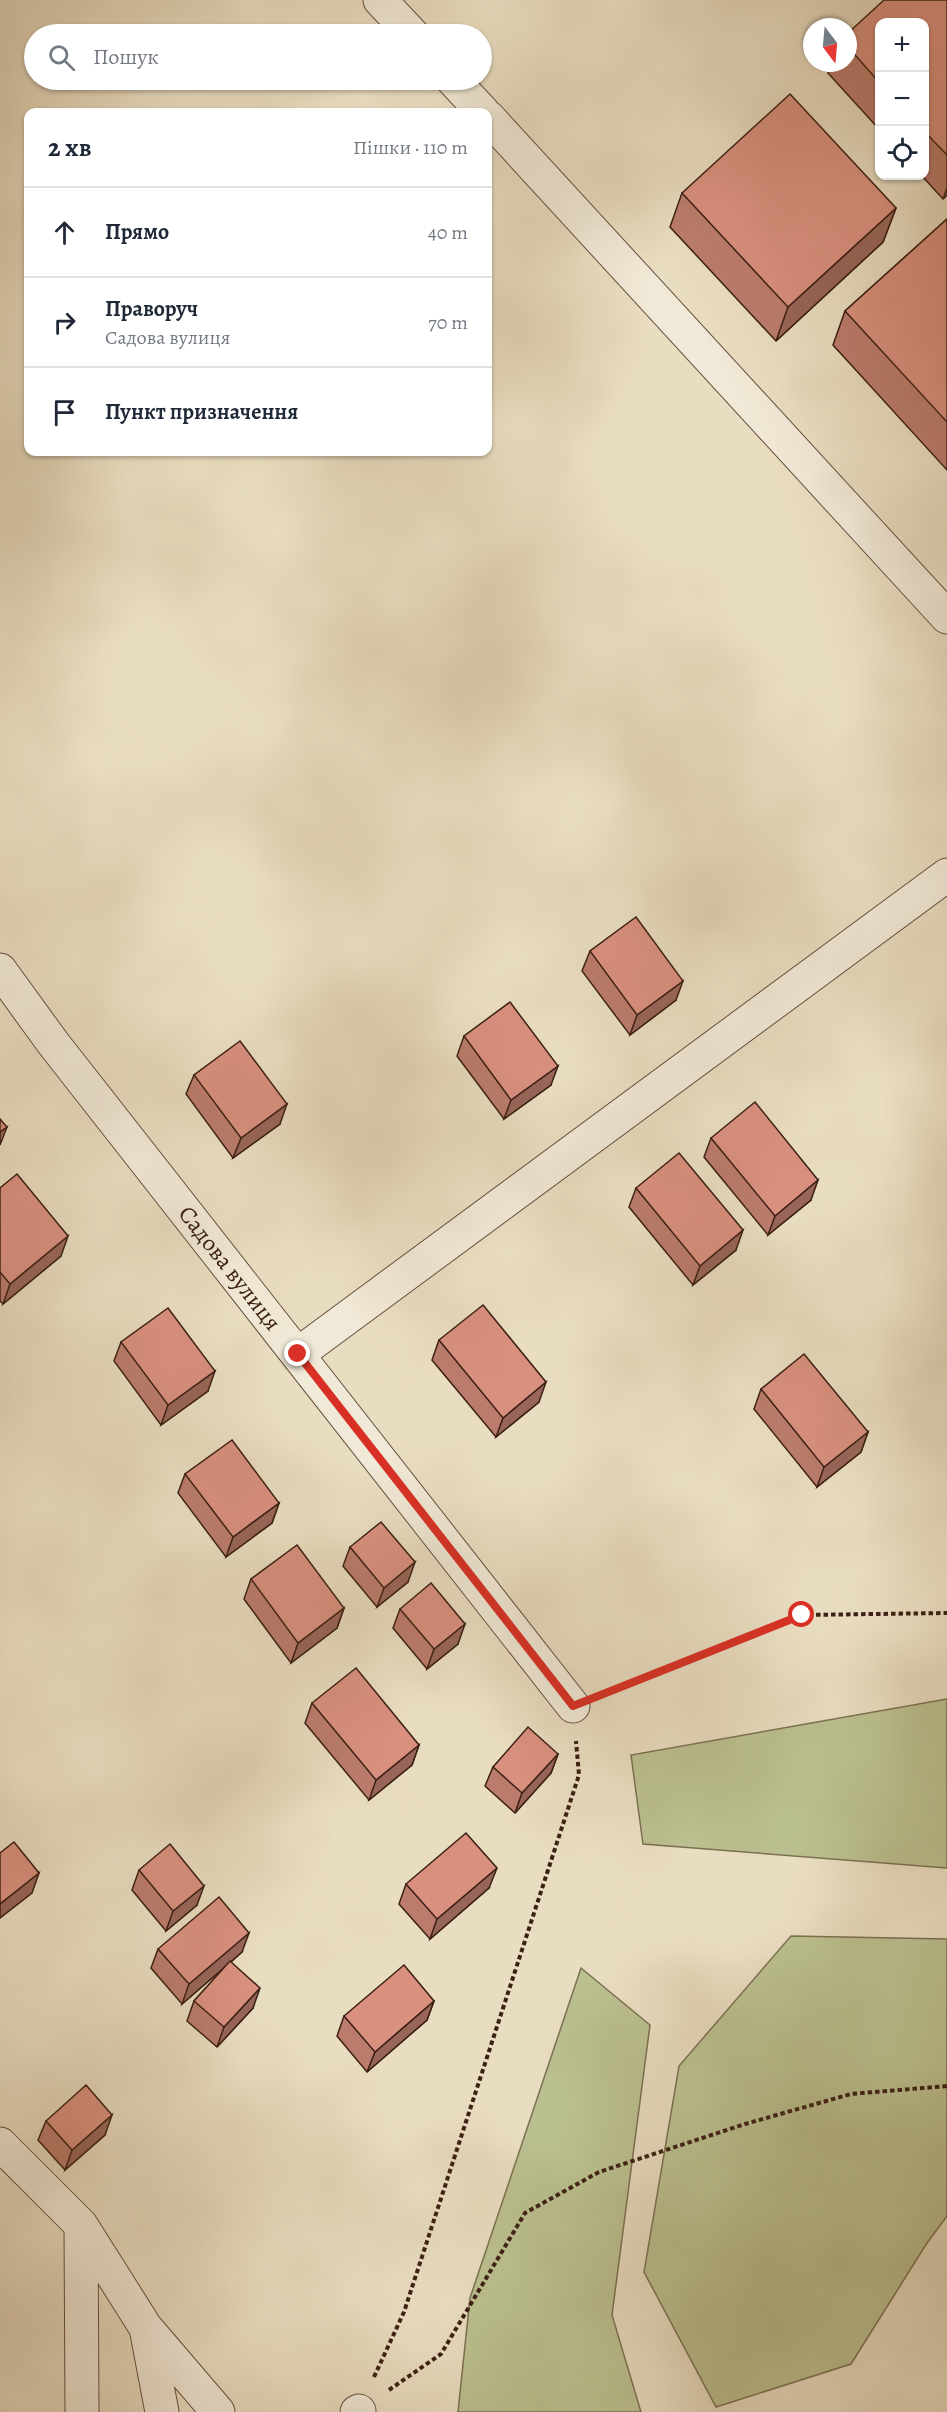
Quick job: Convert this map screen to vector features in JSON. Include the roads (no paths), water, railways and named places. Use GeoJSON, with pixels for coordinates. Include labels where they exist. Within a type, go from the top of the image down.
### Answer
{"type":"FeatureCollection","features":[{"type":"Feature","properties":{"kind":"street"},"geometry":{"type":"LineString","coordinates":[[380,0],[403,24]]}},
{"type":"Feature","properties":{"kind":"street"},"geometry":{"type":"LineString","coordinates":[[462,90],[479,108]]}},
{"type":"Feature","properties":{"kind":"street"},"geometry":{"type":"LineString","coordinates":[[492,121],[947,617]]}},
{"type":"Feature","properties":{"kind":"street"},"geometry":{"type":"LineString","coordinates":[[298,1354],[947,875]]}},
{"type":"Feature","properties":{"kind":"street","name":"Садова вулиця"},"geometry":{"type":"LineString","coordinates":[[0,970],[53,1043],[573,1706]]}},
{"type":"Feature","properties":{"kind":"street"},"geometry":{"type":"LineString","coordinates":[[0,2145],[81,2226],[146,2328],[218,2412]]}},
{"type":"Feature","properties":{"kind":"street"},"geometry":{"type":"LineString","coordinates":[[81,2226],[82,2412]]}},
{"type":"Feature","properties":{"kind":"street"},"geometry":{"type":"LineString","coordinates":[[146,2328],[162,2412]]}}]}
